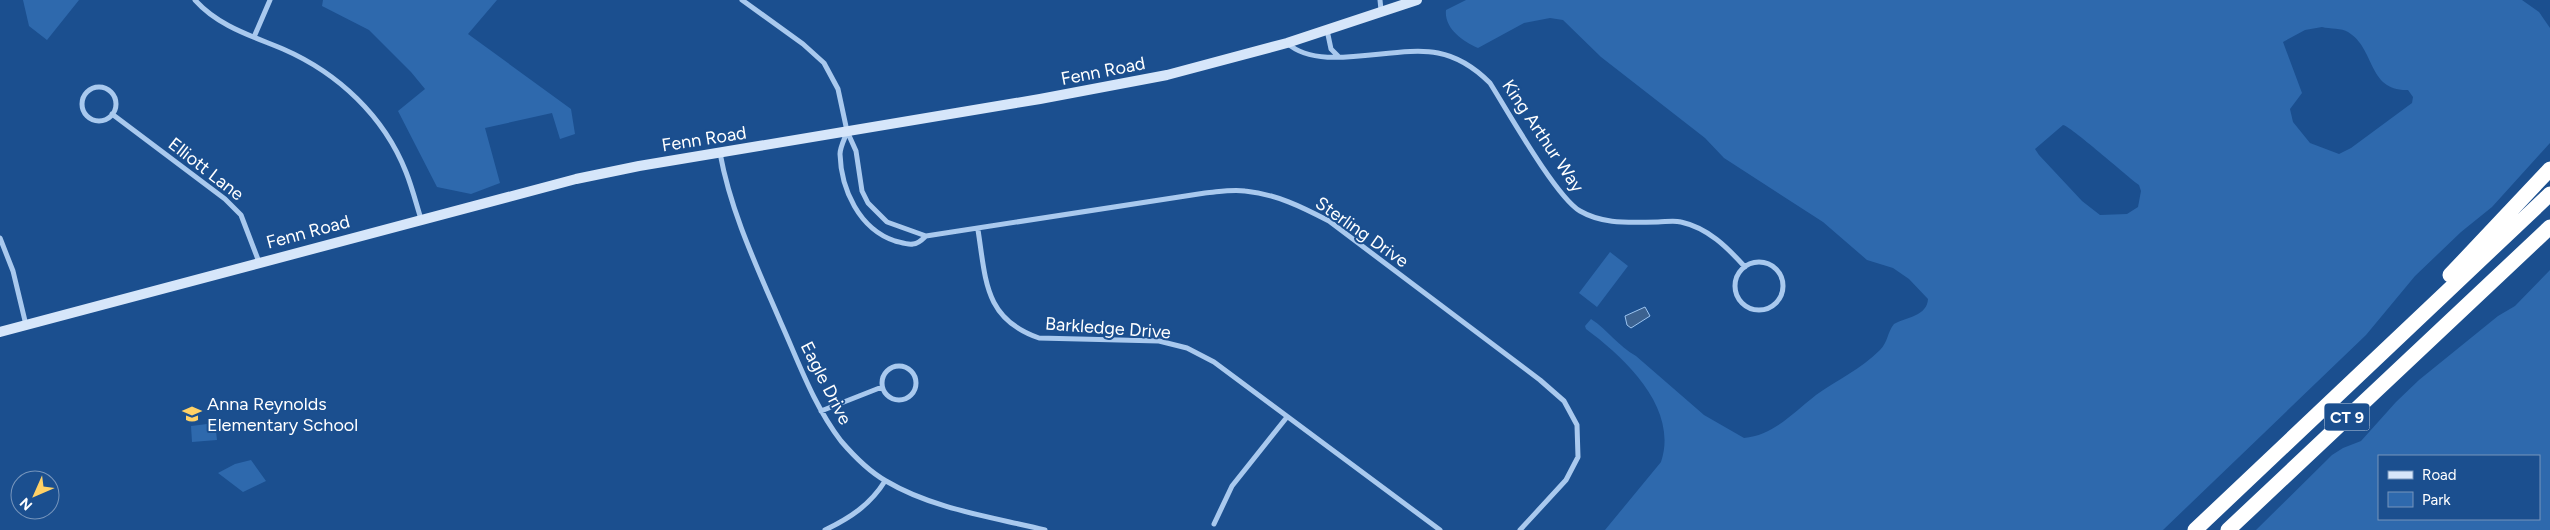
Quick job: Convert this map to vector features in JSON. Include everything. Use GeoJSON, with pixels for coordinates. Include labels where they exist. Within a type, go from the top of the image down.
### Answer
{"type":"FeatureCollection","features":[{"type":"Feature","properties":{"kind":"highway"},"geometry":{"type":"LineString","coordinates":[[2352,380],[2387,336],[2464,260],[2550,169]]}},
{"type":"Feature","properties":{"kind":"highway","name":"CT 9"},"geometry":{"type":"LineString","coordinates":[[2195,530],[2550,194]]}},
{"type":"Feature","properties":{"kind":"highway","name":"CT 9"},"geometry":{"type":"LineString","coordinates":[[2228,530],[2550,227]]}},
{"type":"Feature","properties":{"kind":"street"},"geometry":{"type":"LineString","coordinates":[[194,0],[202,9],[228,26],[317,66],[341,82],[367,108],[389,138],[406,172],[421,219]]}},
{"type":"Feature","properties":{"kind":"street"},"geometry":{"type":"LineString","coordinates":[[254,37],[270,0]]}},
{"type":"Feature","properties":{"kind":"street","name":"Fenn Road"},"geometry":{"type":"LineString","coordinates":[[0,332],[576,179],[1131,83],[1209,65],[1287,43],[1327,29],[1380,5],[1417,0]]}},
{"type":"Feature","properties":{"kind":"street"},"geometry":{"type":"LineString","coordinates":[[745,1],[803,44],[824,64],[838,89],[847,131]]}},
{"type":"Feature","properties":{"kind":"street"},"geometry":{"type":"LineString","coordinates":[[1327,29],[1331,49],[1338,56]]}},
{"type":"Feature","properties":{"kind":"street","name":"King Arthur Way"},"geometry":{"type":"LineString","coordinates":[[1287,43],[1296,51],[1305,55],[1338,56],[1436,52],[1457,58],[1475,69],[1490,83],[1560,192],[1578,210],[1600,220],[1619,222],[1679,221],[1701,228],[1725,245],[1745,267]]}},
{"type":"Feature","properties":{"kind":"street"},"geometry":{"type":"LineString","coordinates":[[94,88],[106,89],[112,94],[116,102],[112,114],[101,120],[89,118],[82,107],[84,95],[94,88]]}},
{"type":"Feature","properties":{"kind":"street","name":"Elliott Lane"},"geometry":{"type":"LineString","coordinates":[[112,114],[225,198],[241,215],[259,262]]}},
{"type":"Feature","properties":{"kind":"street","name":"Sterling Drive"},"geometry":{"type":"LineString","coordinates":[[847,131],[840,153],[849,196],[861,217],[881,234],[904,244],[914,244],[926,236]]}},
{"type":"Feature","properties":{"kind":"street","name":"Sterling Drive"},"geometry":{"type":"LineString","coordinates":[[847,131],[856,151],[862,191],[868,203],[887,222],[926,236],[978,230],[1205,193],[1243,190],[1272,196],[1299,205],[1329,221],[1540,380],[1564,401],[1577,425],[1578,457],[1566,480],[1520,530]]}},
{"type":"Feature","properties":{"kind":"street","name":"Eagle Drive"},"geometry":{"type":"LineString","coordinates":[[720,153],[729,198],[748,246],[821,411],[842,442],[885,481],[942,505],[1045,530]]}},
{"type":"Feature","properties":{"kind":"street","name":"Barkledge Drive"},"geometry":{"type":"LineString","coordinates":[[978,230],[987,288],[996,307],[1008,322],[1021,332],[1039,338],[1159,341],[1188,348],[1214,362],[1440,530]]}},
{"type":"Feature","properties":{"kind":"street"},"geometry":{"type":"LineString","coordinates":[[0,238],[12,270],[26,325]]}},
{"type":"Feature","properties":{"kind":"street"},"geometry":{"type":"LineString","coordinates":[[1760,262],[1775,269],[1782,283],[1782,291],[1774,305],[1760,310],[1747,307],[1742,303],[1735,288],[1739,273],[1745,267],[1760,262]]}},
{"type":"Feature","properties":{"kind":"street"},"geometry":{"type":"LineString","coordinates":[[894,366],[906,366],[914,373],[916,378],[913,394],[904,400],[888,396],[882,388],[883,377],[894,366]]}},
{"type":"Feature","properties":{"kind":"street"},"geometry":{"type":"LineString","coordinates":[[821,411],[882,388]]}},
{"type":"Feature","properties":{"kind":"street"},"geometry":{"type":"LineString","coordinates":[[1214,524],[1232,486],[1287,417]]}},
{"type":"Feature","properties":{"kind":"street"},"geometry":{"type":"LineString","coordinates":[[825,530],[846,520],[865,506],[885,481]]}},
{"type":"Feature","properties":{"kind":"green space"},"geometry":{"type":"Polygon","coordinates":[[[23,0],[79,0],[47,40],[29,26],[23,0]]]}},
{"type":"Feature","properties":{"kind":"green space"},"geometry":{"type":"Polygon","coordinates":[[[323,0],[497,0],[468,34],[571,109],[575,134],[560,139],[552,113],[485,128],[500,183],[471,194],[437,187],[398,111],[425,89],[411,72],[369,30],[322,6],[323,0]]]}},
{"type":"Feature","properties":{"kind":"green space"},"geometry":{"type":"Polygon","coordinates":[[[1466,0],[2522,0],[2539,12],[2550,28],[2550,143],[2492,207],[2461,232],[2415,276],[2366,335],[2163,530],[1605,530],[1661,462],[1665,442],[1662,423],[1655,404],[1645,386],[1617,354],[1586,329],[1585,326],[1591,319],[1704,415],[1744,438],[1765,433],[1774,428],[1816,395],[1873,357],[1883,347],[1894,324],[1920,313],[1927,305],[1928,299],[1909,279],[1893,268],[1867,260],[1823,222],[1724,158],[1705,138],[1601,57],[1563,20],[1550,18],[1524,23],[1478,48],[1466,42],[1455,33],[1448,23],[1446,10],[1466,0]],[[2322,27],[2305,30],[2283,42],[2302,93],[2290,109],[2293,122],[2310,143],[2339,154],[2351,148],[2412,103],[2413,97],[2408,90],[2385,84],[2378,77],[2357,39],[2348,32],[2322,27]],[[2063,125],[2035,149],[2039,155],[2082,201],[2100,215],[2127,214],[2138,207],[2141,191],[2139,185],[2076,133],[2063,125]]]}},
{"type":"Feature","properties":{"kind":"green space"},"geometry":{"type":"Polygon","coordinates":[[[1610,252],[1628,266],[1597,307],[1579,293],[1610,252]]]}},
{"type":"Feature","properties":{"kind":"green space"},"geometry":{"type":"Polygon","coordinates":[[[2550,270],[2550,530],[2256,530],[2332,455],[2343,448],[2361,441],[2396,402],[2419,380],[2498,316],[2515,306],[2550,270]]]}},
{"type":"Feature","properties":{"kind":"green space"},"geometry":{"type":"Polygon","coordinates":[[[215,423],[217,440],[192,442],[191,426],[215,423]]]}},
{"type":"Feature","properties":{"kind":"green space"},"geometry":{"type":"Polygon","coordinates":[[[251,460],[266,481],[243,492],[218,473],[235,464],[251,460]]]}},
{"type":"Feature","properties":{"kind":"shaded area"},"geometry":{"type":"Polygon","coordinates":[[[1645,307],[1650,316],[1631,328],[1627,325],[1625,316],[1645,307]]]}},
{"type":"Feature","properties":{"kind":"place","name":"Anna Reynolds Elementary School"},"geometry":{"type":"Point","coordinates":[192,414]}}]}
